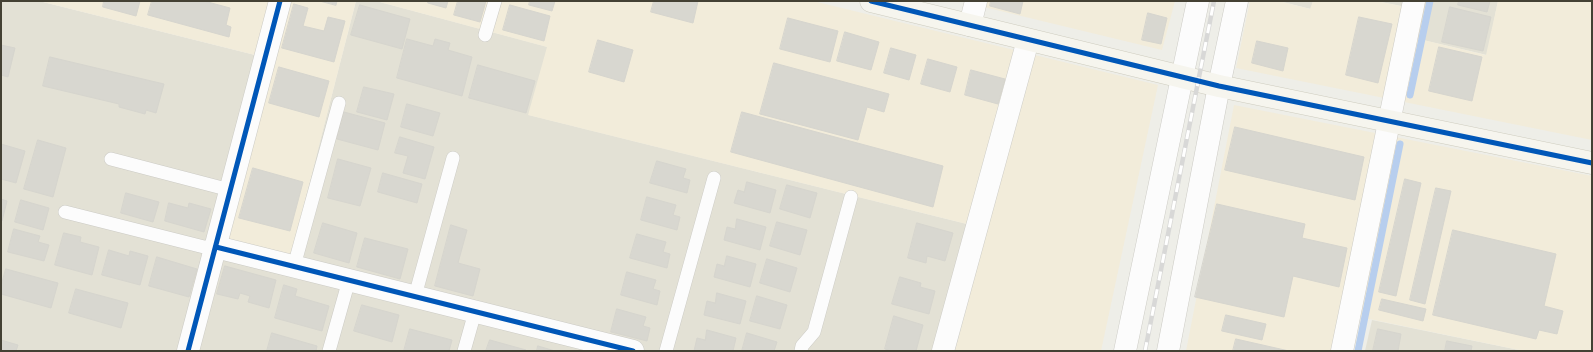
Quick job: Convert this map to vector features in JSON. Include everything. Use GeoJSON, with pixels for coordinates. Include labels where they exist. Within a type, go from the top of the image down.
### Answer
{"type":"FeatureCollection","features":[{"type":"Feature","properties":{"kind":"street"},"geometry":{"type":"LineString","coordinates":[[188,351],[280,1]]}},
{"type":"Feature","properties":{"kind":"street"},"geometry":{"type":"LineString","coordinates":[[871,1],[1219,86],[1592,163]]}},
{"type":"Feature","properties":{"kind":"street"},"geometry":{"type":"LineString","coordinates":[[970,25],[976,1]]}},
{"type":"Feature","properties":{"kind":"street"},"geometry":{"type":"LineString","coordinates":[[1125,351],[1198,1]]}},
{"type":"Feature","properties":{"kind":"street"},"geometry":{"type":"LineString","coordinates":[[1168,351],[1219,86],[1237,1]]}},
{"type":"Feature","properties":{"kind":"street"},"geometry":{"type":"LineString","coordinates":[[1342,351],[1414,1]]}},
{"type":"Feature","properties":{"kind":"street"},"geometry":{"type":"LineString","coordinates":[[943,351],[1028,40]]}},
{"type":"Feature","properties":{"kind":"street"},"geometry":{"type":"LineString","coordinates":[[216,246],[415,296],[603,347],[632,351]]}},
{"type":"Feature","properties":{"kind":"lane"},"geometry":{"type":"LineString","coordinates":[[485,35],[495,1]]}},
{"type":"Feature","properties":{"kind":"lane"},"geometry":{"type":"LineString","coordinates":[[294,266],[339,103]]}},
{"type":"Feature","properties":{"kind":"lane"},"geometry":{"type":"LineString","coordinates":[[415,296],[453,158]]}},
{"type":"Feature","properties":{"kind":"lane"},"geometry":{"type":"LineString","coordinates":[[111,159],[230,190]]}},
{"type":"Feature","properties":{"kind":"lane"},"geometry":{"type":"LineString","coordinates":[[666,351],[714,178]]}},
{"type":"Feature","properties":{"kind":"lane"},"geometry":{"type":"LineString","coordinates":[[801,351],[802,346],[814,332],[851,197]]}},
{"type":"Feature","properties":{"kind":"lane"},"geometry":{"type":"LineString","coordinates":[[65,212],[204,247],[216,246]]}},
{"type":"Feature","properties":{"kind":"lane"},"geometry":{"type":"LineString","coordinates":[[329,351],[349,280]]}},
{"type":"Feature","properties":{"kind":"lane"},"geometry":{"type":"LineString","coordinates":[[464,351],[475,312]]}},
{"type":"Feature","properties":{"kind":"shaded area"},"geometry":{"type":"Polygon","coordinates":[[[1,1],[39,1],[271,59],[290,258],[356,1],[376,1],[548,47],[529,115],[987,229],[955,351],[1,351],[1,1]]]}},
{"type":"Feature","properties":{"kind":"shaded area"},"geometry":{"type":"Polygon","coordinates":[[[39,1],[356,1],[290,259],[225,244],[271,59],[39,1]]]}},
{"type":"Feature","properties":{"kind":"shaded area"},"geometry":{"type":"Polygon","coordinates":[[[376,1],[813,1],[1158,85],[1101,351],[955,351],[987,229],[528,115],[547,47],[376,1]]]}},
{"type":"Feature","properties":{"kind":"shaded area"},"geometry":{"type":"Polygon","coordinates":[[[986,1],[1175,1],[1162,50],[984,7],[986,1]]]}},
{"type":"Feature","properties":{"kind":"shaded area"},"geometry":{"type":"Polygon","coordinates":[[[1250,1],[1279,1],[1310,9],[1313,1],[1376,1],[1421,10],[1415,38],[1486,55],[1498,1],[1592,1],[1592,140],[1236,68],[1250,1]]]}},
{"type":"Feature","properties":{"kind":"shaded area"},"geometry":{"type":"Polygon","coordinates":[[[1279,1],[1313,1],[1311,9],[1279,1]]]}},
{"type":"Feature","properties":{"kind":"shaded area"},"geometry":{"type":"Polygon","coordinates":[[[1376,1],[1498,1],[1487,55],[1414,38],[1421,10],[1376,1]]]}},
{"type":"Feature","properties":{"kind":"shaded area"},"geometry":{"type":"Polygon","coordinates":[[[1234,105],[1592,176],[1592,351],[1524,351],[1345,314],[1337,351],[1186,351],[1234,105]]]}},
{"type":"Feature","properties":{"kind":"shaded area"},"geometry":{"type":"Polygon","coordinates":[[[1372,320],[1524,351],[1365,351],[1372,320]]]}},
{"type":"Feature","properties":{"kind":"building"},"geometry":{"type":"Polygon","coordinates":[[[104,1],[140,1],[136,16],[103,7],[104,1]]]}},
{"type":"Feature","properties":{"kind":"building"},"geometry":{"type":"Polygon","coordinates":[[[152,1],[204,1],[230,8],[226,25],[231,27],[229,37],[148,15],[152,1]]]}},
{"type":"Feature","properties":{"kind":"building"},"geometry":{"type":"Polygon","coordinates":[[[320,1],[337,1],[336,5],[320,1]]]}},
{"type":"Feature","properties":{"kind":"building"},"geometry":{"type":"Polygon","coordinates":[[[428,1],[448,1],[446,8],[428,3],[428,1]]]}},
{"type":"Feature","properties":{"kind":"building"},"geometry":{"type":"Polygon","coordinates":[[[458,1],[486,1],[480,22],[454,15],[458,1]]]}},
{"type":"Feature","properties":{"kind":"building"},"geometry":{"type":"Polygon","coordinates":[[[530,1],[555,1],[552,11],[529,5],[530,1]]]}},
{"type":"Feature","properties":{"kind":"building"},"geometry":{"type":"Polygon","coordinates":[[[654,1],[698,1],[693,23],[651,12],[654,1]]]}},
{"type":"Feature","properties":{"kind":"building"},"geometry":{"type":"Polygon","coordinates":[[[991,1],[1023,1],[1020,14],[990,6],[991,1]]]}},
{"type":"Feature","properties":{"kind":"building"},"geometry":{"type":"Polygon","coordinates":[[[1459,1],[1490,1],[1487,12],[1458,5],[1459,1]]]}},
{"type":"Feature","properties":{"kind":"building"},"geometry":{"type":"Polygon","coordinates":[[[294,4],[308,8],[303,26],[324,31],[328,17],[345,21],[334,62],[282,48],[294,4]]]}},
{"type":"Feature","properties":{"kind":"building"},"geometry":{"type":"Polygon","coordinates":[[[360,5],[410,19],[402,49],[351,35],[360,5]]]}},
{"type":"Feature","properties":{"kind":"building"},"geometry":{"type":"Polygon","coordinates":[[[510,5],[550,16],[544,41],[503,30],[510,5]]]}},
{"type":"Feature","properties":{"kind":"building"},"geometry":{"type":"Polygon","coordinates":[[[1450,7],[1491,17],[1483,51],[1442,42],[1450,7]]]}},
{"type":"Feature","properties":{"kind":"building"},"geometry":{"type":"Polygon","coordinates":[[[1148,13],[1167,18],[1161,44],[1142,40],[1148,13]]]}},
{"type":"Feature","properties":{"kind":"building"},"geometry":{"type":"Polygon","coordinates":[[[1359,17],[1392,24],[1378,83],[1346,75],[1359,17]]]}},
{"type":"Feature","properties":{"kind":"building"},"geometry":{"type":"Polygon","coordinates":[[[788,18],[838,31],[830,62],[780,49],[788,18]]]}},
{"type":"Feature","properties":{"kind":"building"},"geometry":{"type":"Polygon","coordinates":[[[845,32],[879,42],[871,70],[837,61],[845,32]]]}},
{"type":"Feature","properties":{"kind":"building"},"geometry":{"type":"Polygon","coordinates":[[[407,39],[433,46],[435,39],[450,43],[448,50],[472,57],[462,96],[397,78],[407,39]]]}},
{"type":"Feature","properties":{"kind":"building"},"geometry":{"type":"Polygon","coordinates":[[[598,40],[633,50],[624,82],[589,72],[598,40]]]}},
{"type":"Feature","properties":{"kind":"building"},"geometry":{"type":"Polygon","coordinates":[[[1257,41],[1288,48],[1283,71],[1252,63],[1257,41]]]}},
{"type":"Feature","properties":{"kind":"building"},"geometry":{"type":"Polygon","coordinates":[[[1,45],[15,48],[8,77],[1,75],[1,45]]]}},
{"type":"Feature","properties":{"kind":"building"},"geometry":{"type":"Polygon","coordinates":[[[1439,47],[1482,57],[1472,101],[1429,91],[1439,47]]]}},
{"type":"Feature","properties":{"kind":"building"},"geometry":{"type":"Polygon","coordinates":[[[891,48],[916,55],[909,80],[884,73],[891,48]]]}},
{"type":"Feature","properties":{"kind":"building"},"geometry":{"type":"Polygon","coordinates":[[[50,57],[164,84],[156,113],[146,110],[145,114],[119,107],[119,104],[43,86],[50,57]]]}},
{"type":"Feature","properties":{"kind":"building"},"geometry":{"type":"Polygon","coordinates":[[[928,59],[957,67],[950,92],[921,84],[928,59]]]}},
{"type":"Feature","properties":{"kind":"building"},"geometry":{"type":"Polygon","coordinates":[[[774,63],[889,94],[884,112],[867,107],[858,140],[760,114],[774,63]]]}},
{"type":"Feature","properties":{"kind":"building"},"geometry":{"type":"Polygon","coordinates":[[[478,65],[535,81],[526,113],[469,98],[478,65]]]}},
{"type":"Feature","properties":{"kind":"building"},"geometry":{"type":"Polygon","coordinates":[[[279,67],[329,81],[319,117],[269,103],[279,67]]]}},
{"type":"Feature","properties":{"kind":"building"},"geometry":{"type":"Polygon","coordinates":[[[971,70],[1005,79],[998,104],[965,95],[971,70]]]}},
{"type":"Feature","properties":{"kind":"building"},"geometry":{"type":"Polygon","coordinates":[[[364,87],[394,94],[387,120],[357,112],[364,87]]]}},
{"type":"Feature","properties":{"kind":"building"},"geometry":{"type":"Polygon","coordinates":[[[407,104],[440,113],[433,136],[401,127],[407,104]]]}},
{"type":"Feature","properties":{"kind":"building"},"geometry":{"type":"Polygon","coordinates":[[[344,112],[385,123],[378,150],[337,139],[344,112]]]}},
{"type":"Feature","properties":{"kind":"building"},"geometry":{"type":"Polygon","coordinates":[[[742,112],[943,166],[933,207],[731,152],[742,112]]]}},
{"type":"Feature","properties":{"kind":"building"},"geometry":{"type":"Polygon","coordinates":[[[1235,127],[1364,157],[1355,200],[1225,170],[1235,127]]]}},
{"type":"Feature","properties":{"kind":"building"},"geometry":{"type":"Polygon","coordinates":[[[400,137],[434,147],[425,179],[403,173],[408,156],[395,153],[400,137]]]}},
{"type":"Feature","properties":{"kind":"building"},"geometry":{"type":"Polygon","coordinates":[[[38,140],[66,148],[53,197],[24,189],[38,140]]]}},
{"type":"Feature","properties":{"kind":"building"},"geometry":{"type":"Polygon","coordinates":[[[1,144],[25,151],[16,183],[1,179],[1,144]]]}},
{"type":"Feature","properties":{"kind":"building"},"geometry":{"type":"Polygon","coordinates":[[[338,159],[371,168],[360,206],[328,198],[338,159]]]}},
{"type":"Feature","properties":{"kind":"building"},"geometry":{"type":"Polygon","coordinates":[[[657,161],[686,169],[683,178],[690,180],[687,193],[650,183],[657,161]]]}},
{"type":"Feature","properties":{"kind":"building"},"geometry":{"type":"Polygon","coordinates":[[[253,168],[303,182],[290,231],[239,218],[253,168]]]}},
{"type":"Feature","properties":{"kind":"building"},"geometry":{"type":"Polygon","coordinates":[[[383,173],[422,184],[417,203],[378,192],[383,173]]]}},
{"type":"Feature","properties":{"kind":"building"},"geometry":{"type":"Polygon","coordinates":[[[1405,179],[1421,183],[1396,296],[1379,292],[1405,179]]]}},
{"type":"Feature","properties":{"kind":"building"},"geometry":{"type":"Polygon","coordinates":[[[747,182],[776,190],[770,213],[734,203],[738,190],[744,192],[747,182]]]}},
{"type":"Feature","properties":{"kind":"building"},"geometry":{"type":"Polygon","coordinates":[[[787,185],[817,193],[810,218],[780,209],[787,185]]]}},
{"type":"Feature","properties":{"kind":"building"},"geometry":{"type":"Polygon","coordinates":[[[1436,188],[1451,191],[1425,304],[1410,300],[1436,188]]]}},
{"type":"Feature","properties":{"kind":"building"},"geometry":{"type":"Polygon","coordinates":[[[126,193],[159,202],[153,222],[121,213],[126,193]]]}},
{"type":"Feature","properties":{"kind":"building"},"geometry":{"type":"Polygon","coordinates":[[[647,197],[676,205],[673,215],[680,217],[677,230],[641,220],[647,197]]]}},
{"type":"Feature","properties":{"kind":"building"},"geometry":{"type":"Polygon","coordinates":[[[1,199],[7,201],[2,221],[1,221],[1,199]]]}},
{"type":"Feature","properties":{"kind":"building"},"geometry":{"type":"Polygon","coordinates":[[[21,200],[49,208],[43,230],[15,222],[21,200]]]}},
{"type":"Feature","properties":{"kind":"building"},"geometry":{"type":"Polygon","coordinates":[[[169,203],[188,208],[189,203],[211,209],[204,232],[165,221],[169,203]]]}},
{"type":"Feature","properties":{"kind":"building"},"geometry":{"type":"Polygon","coordinates":[[[1217,204],[1305,224],[1302,238],[1347,248],[1339,287],[1293,276],[1284,317],[1195,297],[1217,204]]]}},
{"type":"Feature","properties":{"kind":"building"},"geometry":{"type":"Polygon","coordinates":[[[737,219],[766,227],[760,250],[724,240],[727,227],[735,229],[737,219]]]}},
{"type":"Feature","properties":{"kind":"building"},"geometry":{"type":"Polygon","coordinates":[[[777,222],[807,230],[800,255],[770,246],[777,222]]]}},
{"type":"Feature","properties":{"kind":"building"},"geometry":{"type":"Polygon","coordinates":[[[323,223],[357,233],[349,263],[314,253],[323,223]]]}},
{"type":"Feature","properties":{"kind":"building"},"geometry":{"type":"Polygon","coordinates":[[[917,223],[953,233],[945,261],[927,256],[926,263],[908,258],[917,223]]]}},
{"type":"Feature","properties":{"kind":"building"},"geometry":{"type":"Polygon","coordinates":[[[451,225],[467,230],[458,263],[480,269],[473,296],[435,286],[451,225]]]}},
{"type":"Feature","properties":{"kind":"building"},"geometry":{"type":"Polygon","coordinates":[[[14,229],[40,236],[38,242],[49,245],[44,261],[8,252],[14,229]]]}},
{"type":"Feature","properties":{"kind":"building"},"geometry":{"type":"Polygon","coordinates":[[[1453,230],[1556,254],[1544,306],[1563,311],[1557,334],[1539,330],[1536,339],[1433,315],[1453,230]]]}},
{"type":"Feature","properties":{"kind":"building"},"geometry":{"type":"Polygon","coordinates":[[[64,233],[81,237],[80,242],[99,247],[92,275],[55,265],[64,233]]]}},
{"type":"Feature","properties":{"kind":"building"},"geometry":{"type":"Polygon","coordinates":[[[637,234],[666,242],[663,252],[670,254],[667,268],[630,258],[637,234]]]}},
{"type":"Feature","properties":{"kind":"building"},"geometry":{"type":"Polygon","coordinates":[[[365,238],[408,249],[400,279],[357,267],[365,238]]]}},
{"type":"Feature","properties":{"kind":"building"},"geometry":{"type":"Polygon","coordinates":[[[109,250],[129,256],[130,251],[148,256],[140,285],[102,275],[109,250]]]}},
{"type":"Feature","properties":{"kind":"building"},"geometry":{"type":"Polygon","coordinates":[[[727,256],[756,264],[750,287],[714,277],[717,264],[724,266],[727,256]]]}},
{"type":"Feature","properties":{"kind":"building"},"geometry":{"type":"Polygon","coordinates":[[[157,257],[197,269],[189,297],[149,286],[157,257]]]}},
{"type":"Feature","properties":{"kind":"building"},"geometry":{"type":"Polygon","coordinates":[[[767,259],[797,268],[790,292],[760,283],[767,259]]]}},
{"type":"Feature","properties":{"kind":"building"},"geometry":{"type":"Polygon","coordinates":[[[225,266],[276,280],[269,308],[248,302],[250,296],[240,293],[238,299],[217,294],[225,266]]]}},
{"type":"Feature","properties":{"kind":"building"},"geometry":{"type":"Polygon","coordinates":[[[6,269],[58,283],[51,308],[1,294],[1,286],[6,269]]]}},
{"type":"Feature","properties":{"kind":"building"},"geometry":{"type":"Polygon","coordinates":[[[627,272],[656,280],[653,289],[660,291],[657,305],[621,295],[627,272]]]}},
{"type":"Feature","properties":{"kind":"building"},"geometry":{"type":"Polygon","coordinates":[[[900,277],[921,283],[920,287],[935,291],[929,314],[892,304],[900,277]]]}},
{"type":"Feature","properties":{"kind":"building"},"geometry":{"type":"Polygon","coordinates":[[[284,285],[297,289],[295,296],[329,306],[322,331],[275,318],[284,285]]]}},
{"type":"Feature","properties":{"kind":"building"},"geometry":{"type":"Polygon","coordinates":[[[76,289],[128,303],[121,328],[69,313],[76,289]]]}},
{"type":"Feature","properties":{"kind":"building"},"geometry":{"type":"Polygon","coordinates":[[[717,293],[746,301],[740,324],[704,315],[707,301],[715,303],[717,293]]]}},
{"type":"Feature","properties":{"kind":"building"},"geometry":{"type":"Polygon","coordinates":[[[757,296],[787,305],[780,329],[750,321],[757,296]]]}},
{"type":"Feature","properties":{"kind":"building"},"geometry":{"type":"Polygon","coordinates":[[[1382,299],[1426,309],[1423,321],[1379,310],[1382,299]]]}},
{"type":"Feature","properties":{"kind":"building"},"geometry":{"type":"Polygon","coordinates":[[[362,305],[399,315],[392,342],[354,331],[362,305]]]}},
{"type":"Feature","properties":{"kind":"building"},"geometry":{"type":"Polygon","coordinates":[[[617,309],[646,317],[643,326],[650,328],[647,341],[611,332],[617,309]]]}},
{"type":"Feature","properties":{"kind":"building"},"geometry":{"type":"Polygon","coordinates":[[[1226,315],[1266,324],[1262,340],[1222,331],[1226,315]]]}},
{"type":"Feature","properties":{"kind":"building"},"geometry":{"type":"Polygon","coordinates":[[[894,316],[923,325],[916,351],[890,351],[885,349],[894,316]]]}},
{"type":"Feature","properties":{"kind":"building"},"geometry":{"type":"Polygon","coordinates":[[[410,329],[452,340],[449,351],[404,351],[410,329]]]}},
{"type":"Feature","properties":{"kind":"building"},"geometry":{"type":"Polygon","coordinates":[[[1378,329],[1401,334],[1398,351],[1373,351],[1378,329]]]}},
{"type":"Feature","properties":{"kind":"building"},"geometry":{"type":"Polygon","coordinates":[[[707,330],[736,338],[733,351],[694,351],[697,338],[705,340],[707,330]]]}},
{"type":"Feature","properties":{"kind":"building"},"geometry":{"type":"Polygon","coordinates":[[[272,333],[317,346],[316,351],[267,351],[272,333]]]}},
{"type":"Feature","properties":{"kind":"building"},"geometry":{"type":"Polygon","coordinates":[[[747,333],[777,342],[774,351],[742,351],[747,333]]]}},
{"type":"Feature","properties":{"kind":"building"},"geometry":{"type":"Polygon","coordinates":[[[1236,339],[1289,351],[1233,351],[1236,339]]]}},
{"type":"Feature","properties":{"kind":"building"},"geometry":{"type":"Polygon","coordinates":[[[1,340],[18,345],[16,351],[1,351],[1,340]]]}},
{"type":"Feature","properties":{"kind":"building"},"geometry":{"type":"Polygon","coordinates":[[[490,340],[526,350],[526,351],[486,351],[490,340]]]}},
{"type":"Feature","properties":{"kind":"building"},"geometry":{"type":"Polygon","coordinates":[[[1447,341],[1472,346],[1471,351],[1445,351],[1447,341]]]}},
{"type":"Feature","properties":{"kind":"building"},"geometry":{"type":"Polygon","coordinates":[[[538,346],[555,351],[537,351],[538,346]]]}},
{"type":"Feature","properties":{"kind":"waterway"},"geometry":{"type":"LineString","coordinates":[[1410,95],[1430,1]]}},
{"type":"Feature","properties":{"kind":"waterway"},"geometry":{"type":"LineString","coordinates":[[1358,351],[1400,144]]}},
{"type":"Feature","properties":{"kind":"railway"},"geometry":{"type":"LineString","coordinates":[[1145,351],[1214,1]]}},
{"type":"Feature","properties":{"kind":"cycle path"},"geometry":{"type":"LineString","coordinates":[[188,351],[280,1]]}},
{"type":"Feature","properties":{"kind":"cycle path"},"geometry":{"type":"LineString","coordinates":[[871,1],[1219,86],[1592,163]]}},
{"type":"Feature","properties":{"kind":"cycle path"},"geometry":{"type":"LineString","coordinates":[[216,247],[633,351]]}}]}
